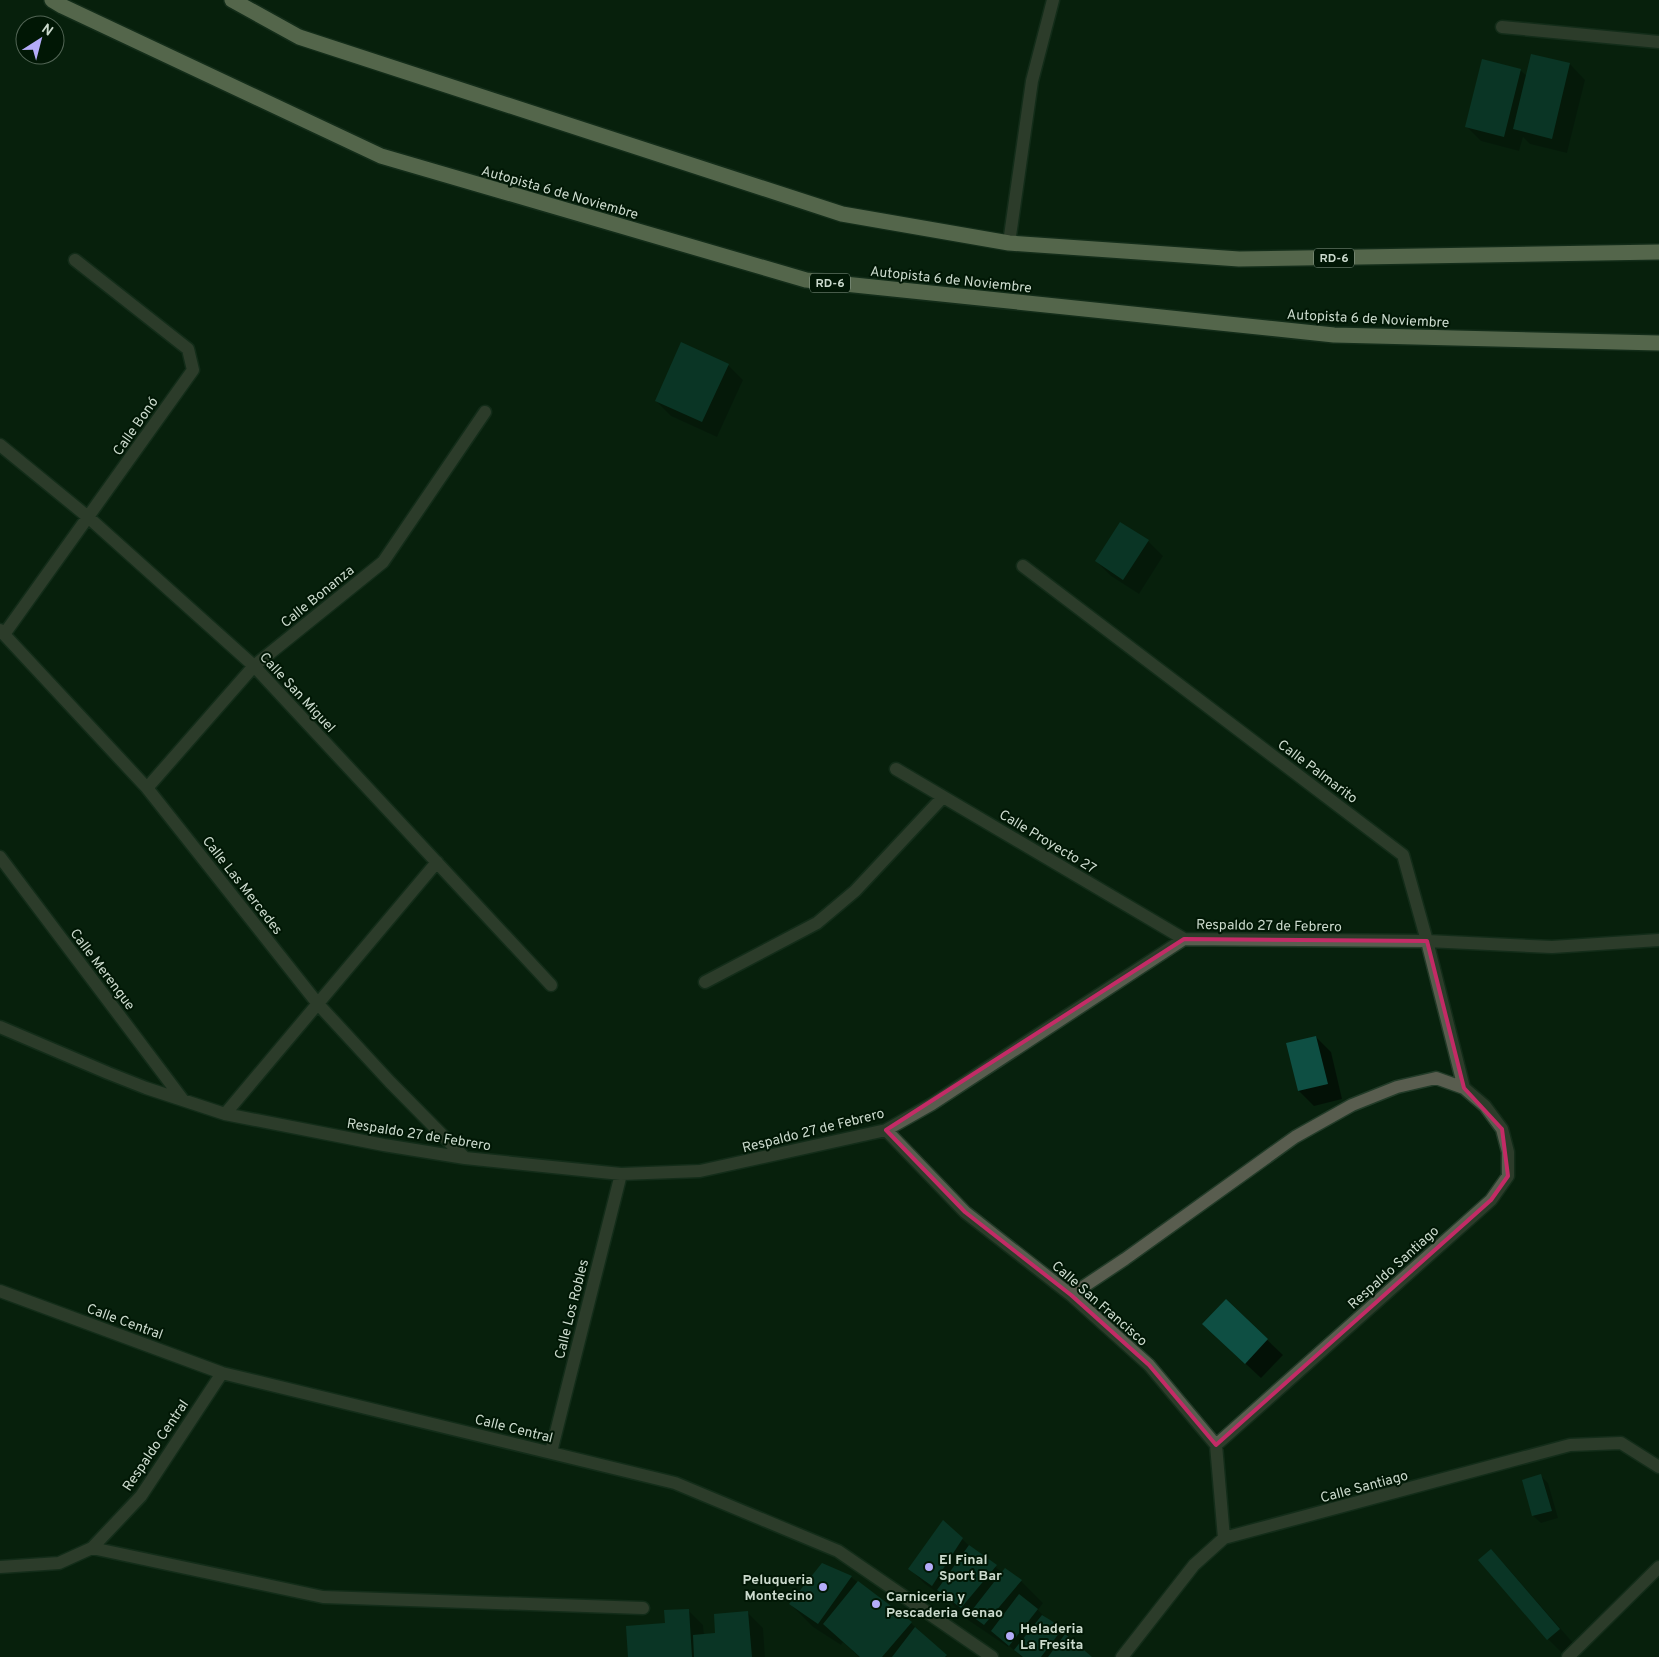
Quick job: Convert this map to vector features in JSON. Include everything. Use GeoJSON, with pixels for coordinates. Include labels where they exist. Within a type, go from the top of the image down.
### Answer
{"type":"FeatureCollection","features":[{"type":"Feature","properties":{"kind":"highway","name":"Autopista 6 de Noviembre"},"geometry":{"type":"LineString","coordinates":[[52,0],[381,156],[806,280],[1334,335],[1659,343]]}},
{"type":"Feature","properties":{"kind":"highway","name":"RD-6"},"geometry":{"type":"LineString","coordinates":[[232,0],[299,37],[842,214],[1009,243],[1239,259],[1659,252]]}},
{"type":"Feature","properties":{"kind":"street"},"geometry":{"type":"LineString","coordinates":[[1009,243],[1032,81],[1053,0]]}},
{"type":"Feature","properties":{"kind":"street"},"geometry":{"type":"LineString","coordinates":[[1502,27],[1659,42]]}},
{"type":"Feature","properties":{"kind":"street","name":"Calle Bonó"},"geometry":{"type":"LineString","coordinates":[[2,632],[88,517],[193,370],[188,349],[75,260]]}},
{"type":"Feature","properties":{"kind":"street","name":"Calle Bonanza"},"geometry":{"type":"LineString","coordinates":[[147,788],[254,666],[383,562],[485,412]]}},
{"type":"Feature","properties":{"kind":"street","name":"Calle San Miguel"},"geometry":{"type":"LineString","coordinates":[[0,445],[88,517],[254,666],[551,985]]}},
{"type":"Feature","properties":{"kind":"street","name":"Calle Palmarito"},"geometry":{"type":"LineString","coordinates":[[1022,566],[1403,855],[1464,1088]]}},
{"type":"Feature","properties":{"kind":"street","name":"Calle Las Mercedes"},"geometry":{"type":"LineString","coordinates":[[2,632],[147,788],[318,1004],[390,1082],[465,1158]]}},
{"type":"Feature","properties":{"kind":"street","name":"Calle Proyecto 27"},"geometry":{"type":"LineString","coordinates":[[896,769],[1184,939]]}},
{"type":"Feature","properties":{"kind":"street"},"geometry":{"type":"LineString","coordinates":[[705,982],[817,923],[855,890],[943,797]]}},
{"type":"Feature","properties":{"kind":"street","name":"Calle Merengue"},"geometry":{"type":"LineString","coordinates":[[0,857],[183,1100]]}},
{"type":"Feature","properties":{"kind":"street"},"geometry":{"type":"LineString","coordinates":[[225,1114],[437,862]]}},
{"type":"Feature","properties":{"kind":"street","name":"Respaldo 27 de Febrero"},"geometry":{"type":"LineString","coordinates":[[0,1027],[108,1073],[225,1114],[384,1145],[465,1158],[621,1174],[700,1171],[886,1130],[932,1104],[1184,939],[1427,941],[1552,947],[1659,940]]}},
{"type":"Feature","properties":{"kind":"street"},"geometry":{"type":"LineString","coordinates":[[1071,1295],[1125,1259],[1295,1137],[1352,1105],[1397,1087],[1436,1078],[1464,1088]]}},
{"type":"Feature","properties":{"kind":"street","name":"Respaldo Santiago"},"geometry":{"type":"LineString","coordinates":[[1216,1445],[1491,1200],[1508,1176],[1508,1152],[1502,1129],[1485,1106],[1464,1088]]}},
{"type":"Feature","properties":{"kind":"street","name":"Calle San Francisco"},"geometry":{"type":"LineString","coordinates":[[886,1130],[965,1212],[1071,1295],[1149,1365],[1216,1445]]}},
{"type":"Feature","properties":{"kind":"street","name":"Calle Los Robles"},"geometry":{"type":"LineString","coordinates":[[550,1452],[621,1174]]}},
{"type":"Feature","properties":{"kind":"street","name":"Calle Central"},"geometry":{"type":"LineString","coordinates":[[0,1291],[222,1373],[675,1483],[838,1551],[992,1657]]}},
{"type":"Feature","properties":{"kind":"street","name":"Respaldo Central"},"geometry":{"type":"LineString","coordinates":[[0,1567],[59,1563],[92,1548],[141,1496],[222,1373]]}},
{"type":"Feature","properties":{"kind":"street","name":"Calle Santiago"},"geometry":{"type":"LineString","coordinates":[[1122,1657],[1194,1565],[1224,1538],[1570,1445],[1620,1443],[1659,1467]]}},
{"type":"Feature","properties":{"kind":"street"},"geometry":{"type":"LineString","coordinates":[[1216,1445],[1224,1538]]}},
{"type":"Feature","properties":{"kind":"street"},"geometry":{"type":"LineString","coordinates":[[92,1548],[323,1597],[643,1608]]}},
{"type":"Feature","properties":{"kind":"street"},"geometry":{"type":"LineString","coordinates":[[1568,1657],[1659,1567]]}},
{"type":"Feature","properties":{"kind":"highlighted area"},"geometry":{"type":"Polygon","coordinates":[[[1184,939],[1427,941],[1464,1088],[1502,1129],[1508,1176],[1491,1200],[1216,1445],[1149,1365],[1071,1295],[965,1212],[886,1130],[1184,939]]]}},
{"type":"Feature","properties":{"kind":"building"},"geometry":{"type":"Polygon","coordinates":[[[1531,54],[1570,63],[1552,139],[1513,129],[1531,54]]]}},
{"type":"Feature","properties":{"kind":"building"},"geometry":{"type":"Polygon","coordinates":[[[1482,59],[1521,69],[1504,137],[1465,127],[1482,59]]]}},
{"type":"Feature","properties":{"kind":"building"},"geometry":{"type":"Polygon","coordinates":[[[681,342],[729,364],[702,422],[655,401],[681,342]]]}},
{"type":"Feature","properties":{"kind":"building"},"geometry":{"type":"Polygon","coordinates":[[[1120,522],[1149,540],[1123,580],[1095,561],[1120,522]]]}},
{"type":"Feature","properties":{"kind":"building"},"geometry":{"type":"Polygon","coordinates":[[[1316,1036],[1328,1084],[1298,1091],[1286,1043],[1316,1036]]]}},
{"type":"Feature","properties":{"kind":"building"},"geometry":{"type":"Polygon","coordinates":[[[1226,1299],[1268,1339],[1245,1364],[1202,1324],[1226,1299]]]}},
{"type":"Feature","properties":{"kind":"building"},"geometry":{"type":"Polygon","coordinates":[[[1541,1474],[1552,1511],[1532,1516],[1522,1480],[1541,1474]]]}},
{"type":"Feature","properties":{"kind":"building"},"geometry":{"type":"Polygon","coordinates":[[[943,1520],[963,1538],[932,1586],[908,1569],[943,1520]]]}},
{"type":"Feature","properties":{"kind":"building"},"geometry":{"type":"Polygon","coordinates":[[[969,1545],[997,1565],[961,1608],[937,1590],[969,1545]]]}},
{"type":"Feature","properties":{"kind":"building"},"geometry":{"type":"Polygon","coordinates":[[[1491,1549],[1560,1629],[1547,1640],[1478,1560],[1491,1549]]]}},
{"type":"Feature","properties":{"kind":"building"},"geometry":{"type":"Polygon","coordinates":[[[822,1563],[852,1576],[818,1624],[789,1604],[822,1563]]]}},
{"type":"Feature","properties":{"kind":"building"},"geometry":{"type":"Polygon","coordinates":[[[1005,1568],[1022,1580],[984,1625],[969,1614],[1005,1568]]]}},
{"type":"Feature","properties":{"kind":"building"},"geometry":{"type":"Polygon","coordinates":[[[858,1581],[912,1622],[882,1657],[860,1657],[823,1624],[858,1581]]]}},
{"type":"Feature","properties":{"kind":"building"},"geometry":{"type":"Polygon","coordinates":[[[1019,1594],[1038,1609],[1009,1646],[991,1631],[1019,1594]]]}},
{"type":"Feature","properties":{"kind":"building"},"geometry":{"type":"Polygon","coordinates":[[[689,1609],[692,1657],[628,1657],[626,1626],[665,1623],[664,1610],[689,1609]]]}},
{"type":"Feature","properties":{"kind":"building"},"geometry":{"type":"Polygon","coordinates":[[[748,1611],[752,1657],[694,1657],[693,1635],[715,1633],[714,1614],[748,1611]]]}},
{"type":"Feature","properties":{"kind":"building"},"geometry":{"type":"Polygon","coordinates":[[[1042,1615],[1063,1628],[1041,1657],[1023,1657],[1014,1650],[1042,1615]]]}},
{"type":"Feature","properties":{"kind":"building"},"geometry":{"type":"Polygon","coordinates":[[[915,1627],[947,1655],[945,1657],[892,1657],[915,1627]]]}},
{"type":"Feature","properties":{"kind":"building"},"geometry":{"type":"Polygon","coordinates":[[[1065,1634],[1092,1657],[1048,1657],[1065,1634]]]}},
{"type":"Feature","properties":{"kind":"place","name":"El Final Sport Bar"},"geometry":{"type":"Point","coordinates":[929,1567]}},
{"type":"Feature","properties":{"kind":"place","name":"Peluqueria Montecino"},"geometry":{"type":"Point","coordinates":[823,1587]}},
{"type":"Feature","properties":{"kind":"place","name":"Carniceria y Pescaderia Genao"},"geometry":{"type":"Point","coordinates":[876,1604]}},
{"type":"Feature","properties":{"kind":"place","name":"Heladeria La Fresita"},"geometry":{"type":"Point","coordinates":[1010,1636]}}]}
